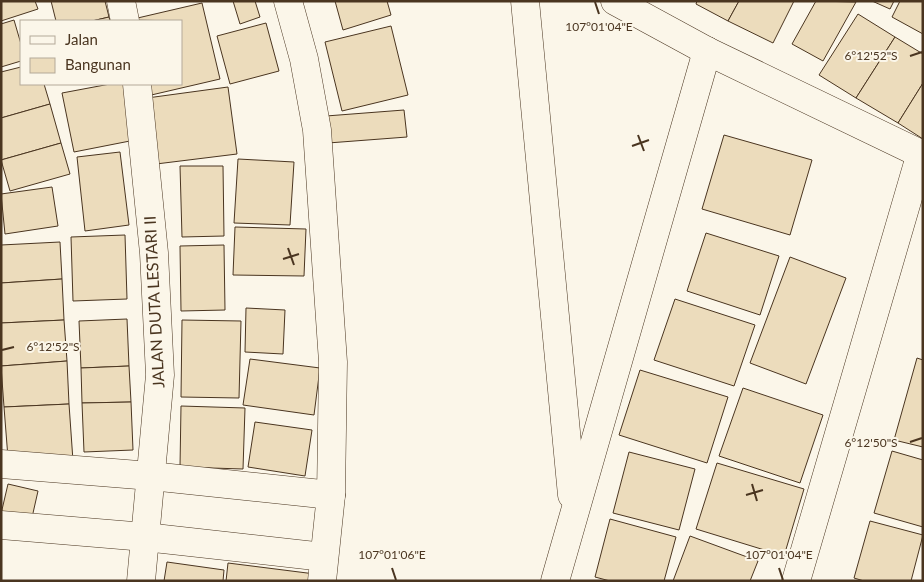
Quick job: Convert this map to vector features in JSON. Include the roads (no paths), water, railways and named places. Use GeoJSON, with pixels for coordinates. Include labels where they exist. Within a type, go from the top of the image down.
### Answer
{"type":"FeatureCollection","features":[{"type":"Feature","properties":{"kind":"street"},"geometry":{"type":"LineString","coordinates":[[121,1],[125,20]]}},
{"type":"Feature","properties":{"kind":"street"},"geometry":{"type":"LineString","coordinates":[[1,526],[145,537],[323,569],[331,495],[333,362],[317,130],[304,59],[288,1]]}},
{"type":"Feature","properties":{"kind":"street"},"geometry":{"type":"LineString","coordinates":[[525,1],[573,510]]}},
{"type":"Feature","properties":{"kind":"street"},"geometry":{"type":"LineString","coordinates":[[615,1],[707,51],[922,154],[796,581]]}},
{"type":"Feature","properties":{"kind":"street"},"geometry":{"type":"LineString","coordinates":[[555,581],[573,510],[707,51]]}},
{"type":"Feature","properties":{"kind":"street","name":"JALAN DUTA LESTARI II"},"geometry":{"type":"LineString","coordinates":[[137,85],[154,253],[160,375],[141,581]]}},
{"type":"Feature","properties":{"kind":"street"},"geometry":{"type":"LineString","coordinates":[[1,464],[150,476],[331,495]]}}]}
